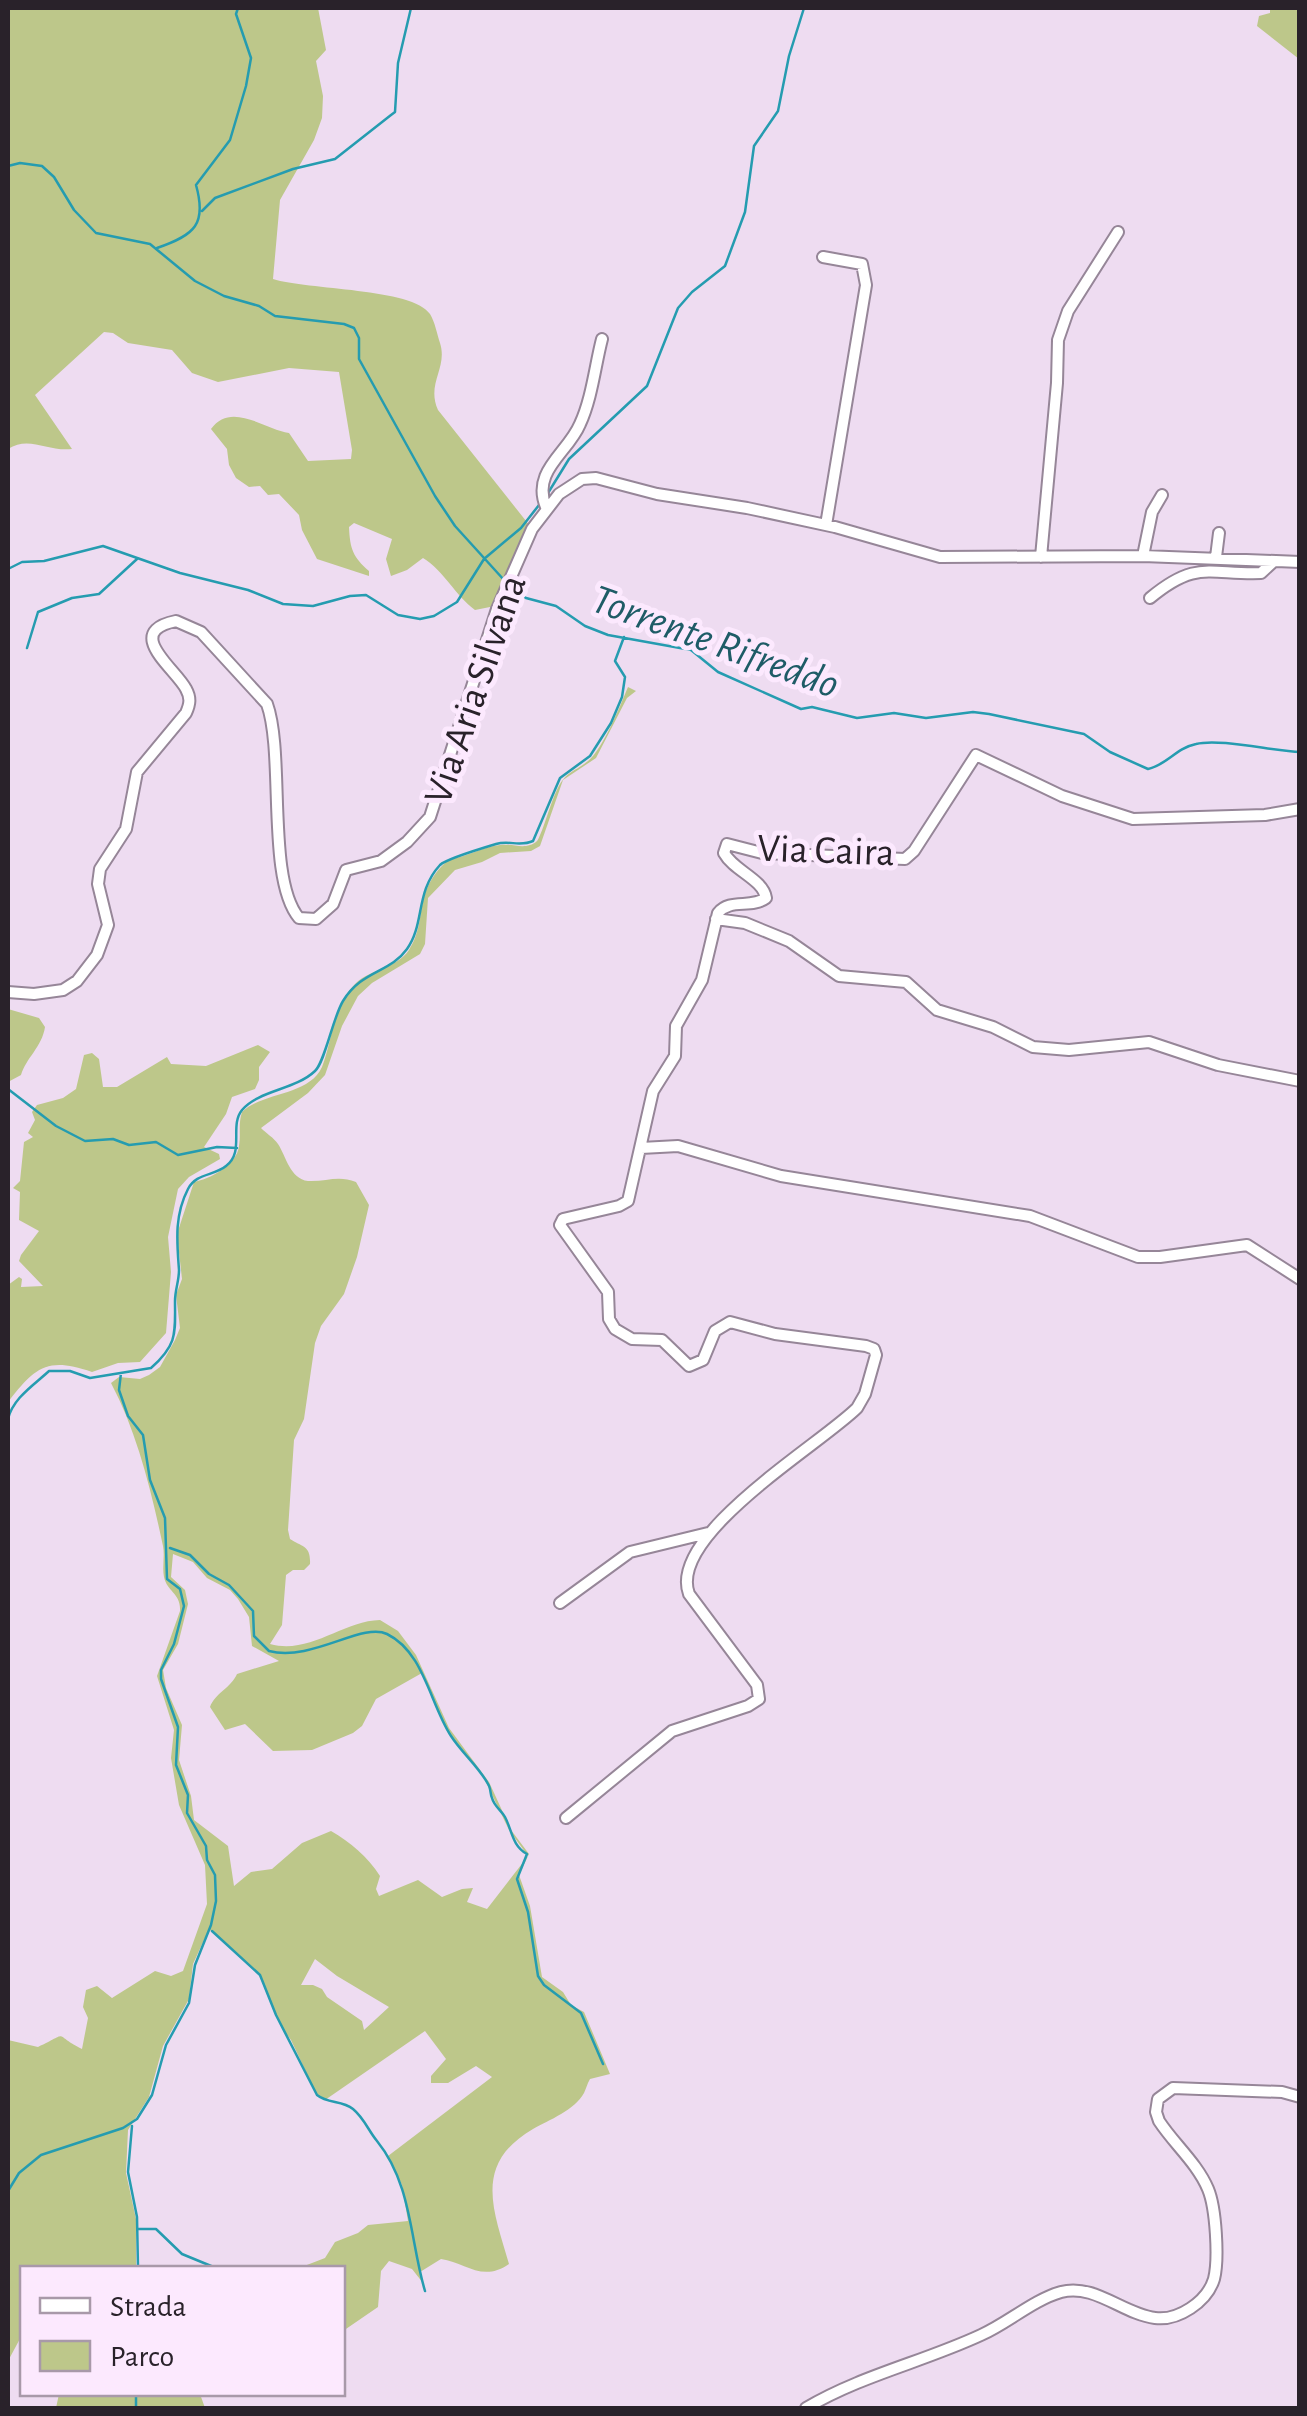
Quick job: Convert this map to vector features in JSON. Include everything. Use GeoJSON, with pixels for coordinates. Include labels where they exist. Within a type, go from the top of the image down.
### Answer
{"type":"FeatureCollection","features":[{"type":"Feature","properties":{"kind":"street"},"geometry":{"type":"LineString","coordinates":[[1041,557],[1058,340],[1068,311],[1118,232]]}},
{"type":"Feature","properties":{"kind":"street"},"geometry":{"type":"LineString","coordinates":[[823,257],[862,264],[866,285],[826,525]]}},
{"type":"Feature","properties":{"kind":"street","name":"Via Aria Silvana"},"geometry":{"type":"LineString","coordinates":[[546,508],[542,497],[544,484],[552,460],[580,424],[602,338]]}},
{"type":"Feature","properties":{"kind":"street","name":"Via Aria Silvana"},"geometry":{"type":"LineString","coordinates":[[8,992],[34,994],[68,988],[82,976],[101,947],[108,922],[98,884],[100,869],[126,829],[137,772],[190,704],[186,687],[159,657],[153,644],[163,625],[176,621],[196,628],[267,704],[287,892],[299,918],[321,917],[329,910],[346,870],[385,859],[430,818],[497,609],[546,508],[575,481],[596,478],[657,494],[747,508],[940,557],[1144,556],[1300,562]]}},
{"type":"Feature","properties":{"kind":"street"},"geometry":{"type":"LineString","coordinates":[[1144,556],[1152,512],[1162,495]]}},
{"type":"Feature","properties":{"kind":"street"},"geometry":{"type":"LineString","coordinates":[[1216,557],[1219,533]]}},
{"type":"Feature","properties":{"kind":"street","name":"Via Aria Silvana"},"geometry":{"type":"LineString","coordinates":[[1150,598],[1192,572],[1262,573],[1274,561]]}},
{"type":"Feature","properties":{"kind":"street","name":"Via Caira"},"geometry":{"type":"LineString","coordinates":[[716,918],[725,906],[766,898],[762,887],[729,862],[724,853],[728,844],[762,853],[904,859],[912,854],[976,755],[1062,796],[1133,819],[1265,815],[1300,809]]}},
{"type":"Feature","properties":{"kind":"street"},"geometry":{"type":"LineString","coordinates":[[566,1818],[672,1730],[759,1699],[757,1685],[687,1590],[688,1573],[708,1533],[857,1408],[876,1355],[874,1349],[866,1346],[775,1334],[730,1322],[715,1331],[703,1360],[689,1366],[662,1340],[632,1339],[615,1329],[609,1319],[608,1292],[560,1223],[563,1218],[626,1203],[655,1085],[675,1056],[676,1026],[707,965],[716,918],[744,923],[789,940],[840,976],[906,982],[937,1010],[993,1027],[1033,1047],[1069,1050],[1149,1042],[1218,1066],[1300,1082]]}},
{"type":"Feature","properties":{"kind":"street"},"geometry":{"type":"LineString","coordinates":[[641,1148],[678,1146],[781,1176],[1030,1216],[1138,1257],[1247,1244],[1300,1279]]}},
{"type":"Feature","properties":{"kind":"street"},"geometry":{"type":"LineString","coordinates":[[560,1603],[630,1552],[708,1533]]}},
{"type":"Feature","properties":{"kind":"street"},"geometry":{"type":"LineString","coordinates":[[806,2408],[848,2384],[986,2333],[1060,2292],[1086,2292],[1160,2319],[1184,2312],[1204,2296],[1215,2276],[1213,2212],[1201,2176],[1159,2120],[1158,2099],[1173,2088],[1282,2092],[1300,2097]]}},
{"type":"Feature","properties":{"kind":"green space"},"geometry":{"type":"Polygon","coordinates":[[[8,8],[318,8],[326,50],[316,61],[323,96],[322,118],[280,200],[273,279],[382,294],[420,305],[430,314],[442,352],[434,392],[438,410],[530,526],[495,606],[475,610],[423,558],[391,576],[386,559],[392,539],[354,523],[349,527],[352,547],[369,576],[317,559],[299,515],[279,494],[268,495],[260,486],[249,487],[236,478],[227,449],[211,429],[228,417],[248,419],[289,433],[308,461],[351,459],[339,372],[289,368],[218,382],[192,373],[172,350],[128,343],[104,332],[35,395],[72,449],[23,444],[8,449],[8,8]]]}},
{"type":"Feature","properties":{"kind":"green space"},"geometry":{"type":"Polygon","coordinates":[[[1270,8],[1299,8],[1299,59],[1257,26],[1259,16],[1270,13],[1270,8]]]}},
{"type":"Feature","properties":{"kind":"green space"},"geometry":{"type":"Polygon","coordinates":[[[628,687],[636,691],[627,698],[596,758],[563,780],[588,761],[605,737],[628,687]]]}},
{"type":"Feature","properties":{"kind":"green space"},"geometry":{"type":"Polygon","coordinates":[[[563,780],[540,846],[531,851],[500,853],[455,870],[428,898],[425,944],[420,954],[358,996],[342,1026],[325,1075],[308,1093],[261,1128],[278,1144],[297,1176],[308,1181],[356,1182],[369,1205],[344,1294],[321,1326],[315,1343],[304,1419],[294,1440],[288,1530],[290,1539],[307,1550],[310,1564],[286,1575],[282,1625],[270,1644],[299,1645],[380,1620],[398,1631],[416,1655],[449,1728],[489,1782],[511,1830],[529,1854],[519,1875],[530,1906],[542,1977],[584,2012],[610,2074],[590,2079],[574,2105],[533,2129],[502,2157],[492,2189],[509,2264],[482,2272],[441,2259],[420,2272],[423,2283],[412,2269],[389,2261],[381,2271],[378,2307],[345,2330],[345,2266],[304,2266],[325,2258],[335,2242],[368,2225],[408,2221],[402,2185],[388,2156],[492,2077],[476,2066],[448,2083],[431,2083],[431,2076],[446,2059],[425,2031],[325,2100],[316,2093],[259,1975],[209,1929],[193,1964],[189,1999],[163,2046],[149,2097],[128,2130],[126,2173],[136,2219],[136,2266],[20,2266],[20,2339],[8,2361],[8,2040],[38,2047],[61,2036],[82,2049],[88,2018],[83,2007],[86,1990],[97,1986],[112,1998],[155,1971],[171,1976],[183,1971],[207,1904],[205,1865],[179,1805],[171,1758],[174,1730],[157,1676],[180,1605],[164,1577],[163,1546],[148,1483],[136,1441],[111,1383],[119,1377],[140,1379],[149,1375],[160,1367],[175,1340],[180,1328],[176,1295],[182,1279],[177,1234],[194,1182],[222,1170],[237,1153],[242,1112],[316,1076],[348,992],[362,978],[398,961],[409,950],[429,884],[448,860],[494,846],[533,844],[563,780]],[[173,1554],[171,1577],[185,1590],[188,1604],[178,1644],[163,1670],[166,1688],[182,1725],[179,1760],[194,1820],[228,1846],[234,1886],[251,1872],[272,1869],[302,1843],[331,1831],[358,1850],[375,1869],[380,1876],[376,1889],[379,1896],[418,1880],[442,1897],[473,1888],[467,1902],[487,1909],[528,1856],[509,1830],[482,1774],[446,1729],[422,1673],[376,1699],[362,1726],[353,1733],[312,1750],[273,1751],[245,1724],[225,1730],[210,1707],[237,1674],[279,1661],[252,1646],[249,1617],[230,1590],[207,1578],[193,1562],[173,1554]],[[315,1959],[301,1985],[322,1989],[327,1997],[362,2021],[364,2030],[389,2007],[315,1959]]]}},
{"type":"Feature","properties":{"kind":"green space"},"geometry":{"type":"Polygon","coordinates":[[[8,1009],[39,1018],[45,1027],[21,1075],[8,1082],[8,1009]]]}},
{"type":"Feature","properties":{"kind":"green space"},"geometry":{"type":"Polygon","coordinates":[[[258,1045],[270,1052],[259,1067],[255,1089],[232,1097],[226,1114],[204,1147],[219,1154],[220,1159],[189,1177],[178,1189],[168,1237],[171,1272],[166,1333],[140,1362],[118,1363],[92,1372],[64,1365],[44,1368],[8,1402],[8,1285],[19,1277],[21,1287],[43,1286],[19,1261],[39,1231],[19,1220],[20,1192],[13,1188],[20,1181],[24,1142],[33,1137],[28,1133],[35,1120],[32,1112],[37,1105],[63,1098],[76,1089],[84,1055],[92,1053],[99,1059],[103,1087],[117,1087],[167,1057],[171,1064],[206,1066],[258,1045]]]}},
{"type":"Feature","properties":{"kind":"green space"},"geometry":{"type":"Polygon","coordinates":[[[59,2396],[201,2396],[205,2408],[56,2408],[59,2396]]]}},
{"type":"Feature","properties":{"kind":"waterway"},"geometry":{"type":"LineString","coordinates":[[157,248],[181,238],[195,226],[200,209],[196,185],[230,140],[251,58],[236,14],[238,8]]}},
{"type":"Feature","properties":{"kind":"waterway"},"geometry":{"type":"LineString","coordinates":[[202,211],[215,198],[293,169],[335,159],[395,112],[398,63],[411,8]]}},
{"type":"Feature","properties":{"kind":"waterway"},"geometry":{"type":"LineString","coordinates":[[548,493],[569,459],[647,386],[678,308],[725,266],[745,212],[754,146],[778,111],[804,8]]}},
{"type":"Feature","properties":{"kind":"waterway","name":"Torrente Rifreddo"},"geometry":{"type":"LineString","coordinates":[[8,166],[42,166],[96,233],[150,244],[195,281],[224,296],[259,306],[275,316],[354,328],[359,338],[359,359],[435,496],[455,526],[504,580]]}},
{"type":"Feature","properties":{"kind":"waterway"},"geometry":{"type":"LineString","coordinates":[[8,569],[22,562],[44,561],[103,546],[283,604],[313,606],[366,595],[398,615],[420,619],[434,616],[457,602],[484,559],[521,528],[539,505]]}},
{"type":"Feature","properties":{"kind":"waterway"},"geometry":{"type":"LineString","coordinates":[[27,648],[38,612],[72,598],[99,594],[137,559]]}},
{"type":"Feature","properties":{"kind":"waterway","name":"Torrente Rifreddo"},"geometry":{"type":"LineString","coordinates":[[510,585],[526,598],[556,606],[585,626],[608,635],[691,650],[718,672],[801,709],[812,707],[857,718],[894,713],[926,718],[973,712],[989,714],[1084,734],[1110,752],[1148,769],[1189,746],[1206,743],[1300,752]]}},
{"type":"Feature","properties":{"kind":"waterway"},"geometry":{"type":"LineString","coordinates":[[8,1419],[19,1398],[49,1371],[70,1371],[90,1378],[151,1368],[166,1352],[175,1330],[178,1219],[188,1189],[196,1180],[232,1160],[238,1116],[249,1103],[315,1071],[343,1001],[359,983],[407,949],[427,886],[440,865],[496,844],[533,841],[560,778],[590,756],[611,723],[622,697],[625,677],[615,661],[624,637]]}},
{"type":"Feature","properties":{"kind":"waterway"},"geometry":{"type":"LineString","coordinates":[[8,1089],[56,1126],[85,1141],[113,1139],[129,1145],[156,1142],[178,1155],[217,1147],[237,1148]]}},
{"type":"Feature","properties":{"kind":"waterway"},"geometry":{"type":"LineString","coordinates":[[8,2191],[19,2173],[41,2155],[123,2128],[137,2119],[152,2095],[166,2045],[189,2003],[195,1965],[216,1901],[215,1875],[207,1860],[206,1846],[187,1813],[188,1795],[176,1765],[178,1727],[161,1679],[184,1606],[180,1589],[167,1579],[165,1518],[150,1480],[143,1435],[128,1416],[119,1390],[121,1373]]}},
{"type":"Feature","properties":{"kind":"waterway"},"geometry":{"type":"LineString","coordinates":[[170,1548],[190,1555],[209,1574],[229,1585],[253,1611],[254,1636],[269,1651],[302,1651],[377,1632],[400,1642],[410,1653],[451,1736],[490,1787],[493,1801],[505,1817],[515,1842],[527,1854],[517,1879],[528,1912],[538,1976],[581,2013],[603,2064]]}},
{"type":"Feature","properties":{"kind":"waterway"},"geometry":{"type":"LineString","coordinates":[[212,1931],[260,1975],[317,2095],[353,2109],[388,2158],[404,2194],[425,2291]]}},
{"type":"Feature","properties":{"kind":"waterway"},"geometry":{"type":"LineString","coordinates":[[132,2126],[128,2172],[137,2217],[138,2266]]}},
{"type":"Feature","properties":{"kind":"waterway"},"geometry":{"type":"LineString","coordinates":[[138,2229],[156,2229],[182,2254],[211,2266]]}},
{"type":"Feature","properties":{"kind":"waterway"},"geometry":{"type":"LineString","coordinates":[[136,2396],[136,2408]]}}]}
